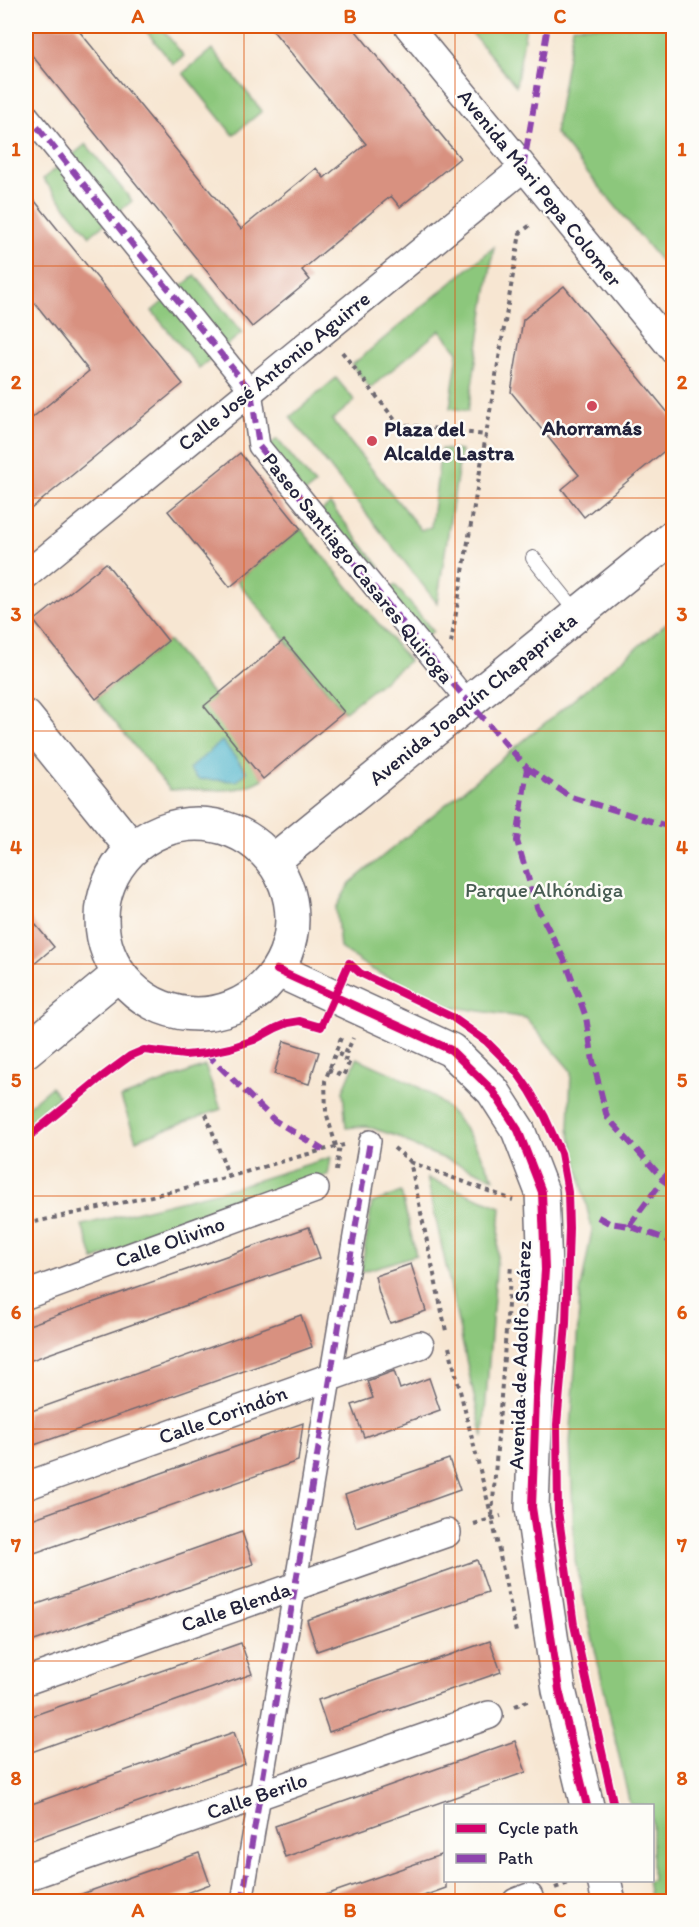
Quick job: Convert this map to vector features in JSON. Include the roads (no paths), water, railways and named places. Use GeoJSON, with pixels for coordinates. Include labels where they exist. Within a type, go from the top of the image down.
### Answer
{"type":"FeatureCollection","features":[{"type":"Feature","properties":{"kind":"street","name":"Avenida Mari Pepa Colomer"},"geometry":{"type":"LineString","coordinates":[[408,26],[674,351]]}},
{"type":"Feature","properties":{"kind":"street","name":"Paseo Santiago Casares Quiroga"},"geometry":{"type":"LineString","coordinates":[[26,113],[250,391],[259,446],[469,703]]}},
{"type":"Feature","properties":{"kind":"street","name":"Calle José Antonio Aguirre"},"geometry":{"type":"LineString","coordinates":[[26,575],[523,168]]}},
{"type":"Feature","properties":{"kind":"street","name":"Avenida Joaquín Chapaprieta"},"geometry":{"type":"LineString","coordinates":[[273,861],[674,536]]}},
{"type":"Feature","properties":{"kind":"street"},"geometry":{"type":"LineString","coordinates":[[26,717],[132,847]]}},
{"type":"Feature","properties":{"kind":"street"},"geometry":{"type":"LineString","coordinates":[[186,824],[218,826],[247,838],[273,861],[286,884],[292,913],[289,943],[277,970],[257,993],[230,1009],[200,1014],[169,1010],[141,996],[119,974],[107,950],[102,923],[104,896],[114,871],[132,847],[156,832],[186,824]]}},
{"type":"Feature","properties":{"kind":"street","name":"Avenida de Adolfo Suárez"},"geometry":{"type":"LineString","coordinates":[[277,970],[452,1050],[493,1091],[518,1130],[542,1192],[545,1270],[536,1398],[532,1507],[559,1690],[587,1804]]}},
{"type":"Feature","properties":{"kind":"street"},"geometry":{"type":"LineString","coordinates":[[26,1051],[119,974]]}},
{"type":"Feature","properties":{"kind":"street"},"geometry":{"type":"LineString","coordinates":[[242,1902],[370,1141]]}},
{"type":"Feature","properties":{"kind":"street","name":"Calle Olivino"},"geometry":{"type":"LineString","coordinates":[[26,1295],[315,1189]]}},
{"type":"Feature","properties":{"kind":"street","name":"Calle Corindón"},"geometry":{"type":"LineString","coordinates":[[26,1486],[420,1345]]}},
{"type":"Feature","properties":{"kind":"street","name":"Calle Blenda"},"geometry":{"type":"LineString","coordinates":[[26,1681],[447,1533]]}},
{"type":"Feature","properties":{"kind":"street","name":"Calle Berilo"},"geometry":{"type":"LineString","coordinates":[[26,1877],[489,1715]]}},
{"type":"Feature","properties":{"kind":"street"},"geometry":{"type":"LineString","coordinates":[[604,1882],[609,1902]]}},
{"type":"Feature","properties":{"kind":"lane"},"geometry":{"type":"LineString","coordinates":[[533,558],[578,614]]}},
{"type":"Feature","properties":{"kind":"water"},"geometry":{"type":"Polygon","coordinates":[[[222,741],[247,772],[237,781],[198,779],[189,769],[222,741]]]}},
{"type":"Feature","properties":{"kind":"place","name":"Ahorramás"},"geometry":{"type":"Point","coordinates":[592,406]}},
{"type":"Feature","properties":{"kind":"place","name":"Plaza del Alcalde Lastra"},"geometry":{"type":"Point","coordinates":[372,441]}},
{"type":"Feature","properties":{"kind":"park label","name":"Parque Alhóndiga"},"geometry":{"type":"Point","coordinates":[544,890]}}]}
